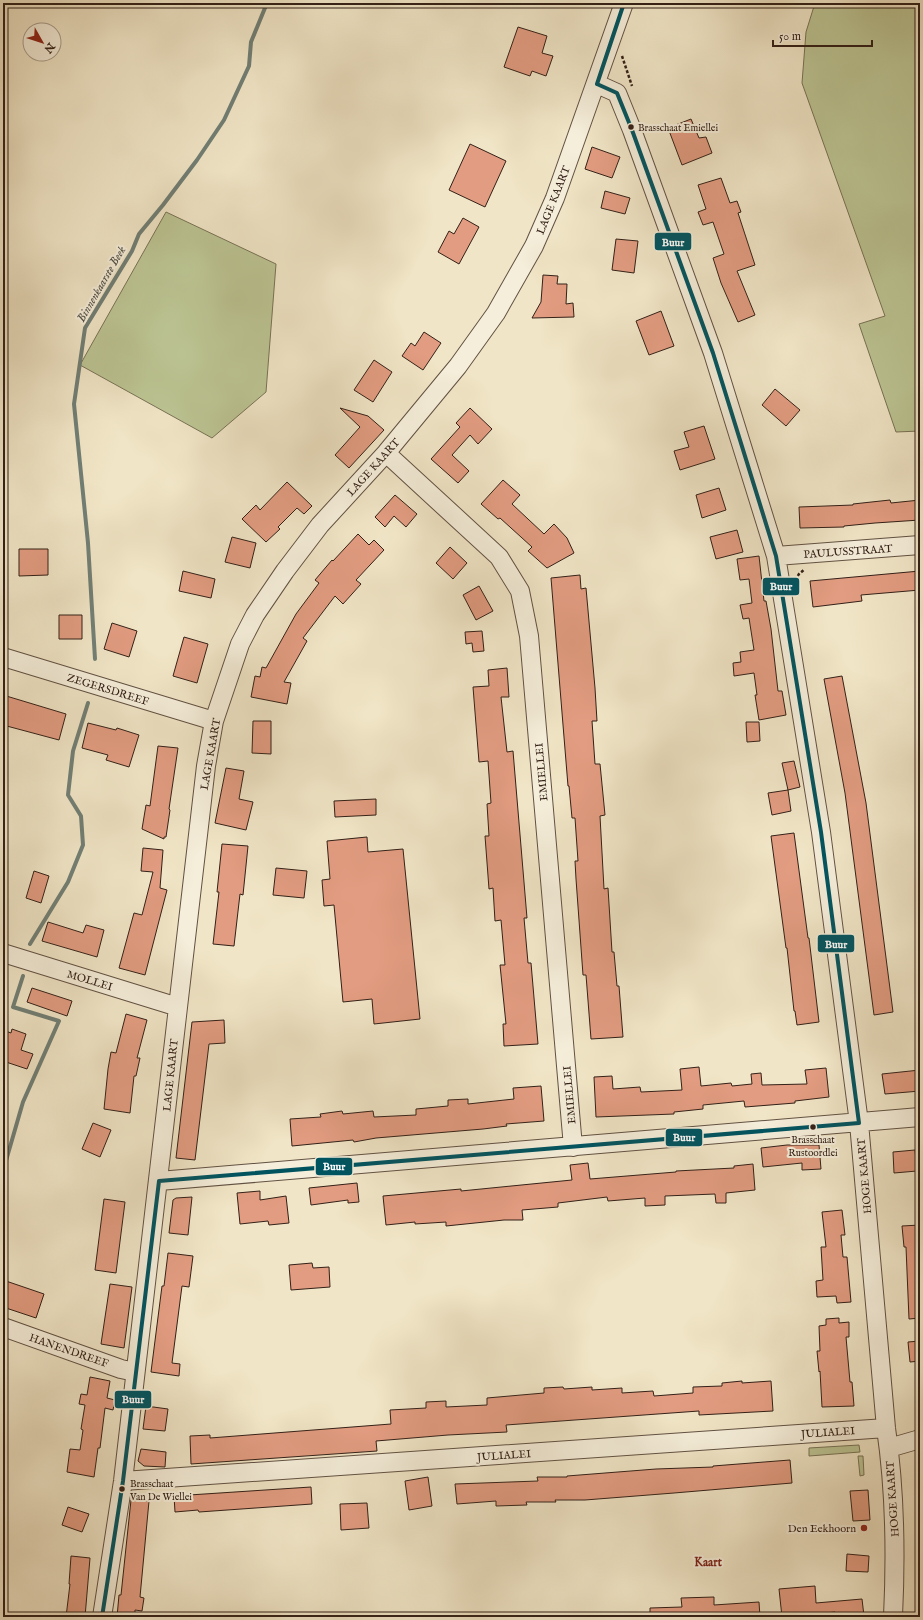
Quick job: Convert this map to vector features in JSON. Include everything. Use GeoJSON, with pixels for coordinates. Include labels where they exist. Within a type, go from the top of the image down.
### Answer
{"type":"FeatureCollection","features":[{"type":"Feature","properties":{"kind":"street","name":"LAGE KAART"},"geometry":{"type":"LineString","coordinates":[[102,1617],[123,1481],[206,766],[214,721],[240,644],[255,615],[285,571],[320,525],[386,453],[458,366],[496,313],[534,246],[555,198],[597,84],[624,3]]}},
{"type":"Feature","properties":{"kind":"street","name":"HOGE KAART"},"geometry":{"type":"LineString","coordinates":[[597,84],[617,93],[632,130],[713,354],[776,556],[822,832],[858,1123],[889,1448],[895,1547],[893,1617]]}},
{"type":"Feature","properties":{"kind":"street","name":"EMIELLEI"},"geometry":{"type":"LineString","coordinates":[[386,453],[499,557],[520,591],[529,636],[573,1147]]}},
{"type":"Feature","properties":{"kind":"street","name":"PAULUSSTRAAT"},"geometry":{"type":"LineString","coordinates":[[776,556],[920,545]]}},
{"type":"Feature","properties":{"kind":"street","name":"ZEGERSDREEF"},"geometry":{"type":"LineString","coordinates":[[3,657],[214,721]]}},
{"type":"Feature","properties":{"kind":"street","name":"MOLLEI"},"geometry":{"type":"LineString","coordinates":[[3,954],[178,1007]]}},
{"type":"Feature","properties":{"kind":"street"},"geometry":{"type":"LineString","coordinates":[[159,1181],[920,1117]]}},
{"type":"Feature","properties":{"kind":"street","name":"HANENDREEF"},"geometry":{"type":"LineString","coordinates":[[3,1327],[121,1369],[135,1372]]}},
{"type":"Feature","properties":{"kind":"street","name":"JULIALEI"},"geometry":{"type":"LineString","coordinates":[[123,1481],[886,1428]]}},
{"type":"Feature","properties":{"kind":"street"},"geometry":{"type":"LineString","coordinates":[[889,1448],[920,1439]]}},
{"type":"Feature","properties":{"kind":"green space"},"geometry":{"type":"Polygon","coordinates":[[[815,3],[920,3],[920,431],[896,432],[859,324],[885,316],[802,83],[806,32],[815,3]]]}},
{"type":"Feature","properties":{"kind":"green space"},"geometry":{"type":"Polygon","coordinates":[[[166,212],[276,264],[266,392],[212,438],[80,365],[166,212]]]}},
{"type":"Feature","properties":{"kind":"green space"},"geometry":{"type":"Polygon","coordinates":[[[859,1445],[860,1452],[809,1456],[809,1448],[859,1445]]]}},
{"type":"Feature","properties":{"kind":"green space"},"geometry":{"type":"Polygon","coordinates":[[[858,1456],[863,1456],[864,1475],[860,1476],[858,1456]]]}},
{"type":"Feature","properties":{"kind":"building"},"geometry":{"type":"Polygon","coordinates":[[[518,27],[547,36],[542,53],[553,56],[546,76],[532,71],[530,76],[504,67],[518,27]]]}},
{"type":"Feature","properties":{"kind":"building"},"geometry":{"type":"Polygon","coordinates":[[[691,119],[699,138],[706,137],[712,153],[682,165],[668,128],[691,119]]]}},
{"type":"Feature","properties":{"kind":"building"},"geometry":{"type":"Polygon","coordinates":[[[470,144],[506,161],[485,207],[449,190],[470,144]]]}},
{"type":"Feature","properties":{"kind":"building"},"geometry":{"type":"Polygon","coordinates":[[[592,147],[620,157],[612,178],[585,169],[592,147]]]}},
{"type":"Feature","properties":{"kind":"building"},"geometry":{"type":"Polygon","coordinates":[[[721,178],[730,203],[737,201],[741,212],[738,213],[755,265],[737,271],[755,315],[738,322],[721,283],[713,258],[724,254],[713,222],[703,225],[698,212],[706,209],[698,185],[721,178]]]}},
{"type":"Feature","properties":{"kind":"building"},"geometry":{"type":"Polygon","coordinates":[[[605,191],[630,198],[625,214],[601,208],[605,191]]]}},
{"type":"Feature","properties":{"kind":"building"},"geometry":{"type":"Polygon","coordinates":[[[463,218],[479,227],[459,264],[438,252],[449,231],[454,234],[463,218]]]}},
{"type":"Feature","properties":{"kind":"building"},"geometry":{"type":"Polygon","coordinates":[[[616,239],[638,241],[634,273],[612,270],[616,239]]]}},
{"type":"Feature","properties":{"kind":"building"},"geometry":{"type":"Polygon","coordinates":[[[543,275],[558,276],[557,284],[567,284],[566,304],[573,303],[574,317],[532,318],[541,302],[543,275]]]}},
{"type":"Feature","properties":{"kind":"building"},"geometry":{"type":"Polygon","coordinates":[[[661,311],[674,346],[649,355],[636,321],[661,311]]]}},
{"type":"Feature","properties":{"kind":"building"},"geometry":{"type":"Polygon","coordinates":[[[424,332],[441,343],[423,370],[402,356],[411,343],[415,346],[424,332]]]}},
{"type":"Feature","properties":{"kind":"building"},"geometry":{"type":"Polygon","coordinates":[[[374,360],[392,372],[373,402],[354,390],[374,360]]]}},
{"type":"Feature","properties":{"kind":"building"},"geometry":{"type":"Polygon","coordinates":[[[775,389],[800,410],[786,426],[762,405],[775,389]]]}},
{"type":"Feature","properties":{"kind":"building"},"geometry":{"type":"Polygon","coordinates":[[[340,408],[368,416],[384,430],[349,468],[335,455],[360,427],[340,408]]]}},
{"type":"Feature","properties":{"kind":"building"},"geometry":{"type":"Polygon","coordinates":[[[470,408],[492,429],[478,444],[470,435],[452,455],[469,471],[458,483],[431,459],[460,427],[456,423],[470,408]]]}},
{"type":"Feature","properties":{"kind":"building"},"geometry":{"type":"Polygon","coordinates":[[[704,426],[715,459],[680,470],[674,451],[689,447],[684,432],[704,426]]]}},
{"type":"Feature","properties":{"kind":"building"},"geometry":{"type":"Polygon","coordinates":[[[503,480],[520,495],[512,504],[544,534],[554,524],[567,538],[574,553],[547,568],[528,551],[532,547],[500,518],[498,519],[481,504],[503,480]]]}},
{"type":"Feature","properties":{"kind":"building"},"geometry":{"type":"Polygon","coordinates":[[[287,482],[312,506],[304,514],[297,508],[278,527],[280,529],[266,542],[242,519],[256,505],[260,510],[287,482]]]}},
{"type":"Feature","properties":{"kind":"building"},"geometry":{"type":"Polygon","coordinates":[[[719,488],[726,510],[702,518],[696,495],[719,488]]]}},
{"type":"Feature","properties":{"kind":"building"},"geometry":{"type":"Polygon","coordinates":[[[395,495],[417,514],[406,527],[394,516],[385,527],[375,517],[395,495]]]}},
{"type":"Feature","properties":{"kind":"building"},"geometry":{"type":"Polygon","coordinates":[[[890,500],[891,503],[920,500],[920,520],[844,527],[800,528],[799,507],[853,505],[890,500]]]}},
{"type":"Feature","properties":{"kind":"building"},"geometry":{"type":"Polygon","coordinates":[[[737,530],[743,552],[716,559],[710,537],[737,530]]]}},
{"type":"Feature","properties":{"kind":"building"},"geometry":{"type":"Polygon","coordinates":[[[358,534],[369,545],[374,540],[384,550],[356,580],[361,584],[343,604],[335,596],[303,638],[307,641],[284,682],[291,683],[287,704],[251,697],[255,676],[260,677],[262,667],[266,668],[296,614],[319,583],[315,580],[332,560],[333,561],[358,534]]]}},
{"type":"Feature","properties":{"kind":"building"},"geometry":{"type":"Polygon","coordinates":[[[232,537],[256,543],[250,568],[225,562],[232,537]]]}},
{"type":"Feature","properties":{"kind":"building"},"geometry":{"type":"Polygon","coordinates":[[[450,547],[467,563],[453,579],[436,563],[450,547]]]}},
{"type":"Feature","properties":{"kind":"building"},"geometry":{"type":"Polygon","coordinates":[[[19,549],[48,549],[48,575],[19,576],[19,549]]]}},
{"type":"Feature","properties":{"kind":"building"},"geometry":{"type":"Polygon","coordinates":[[[759,556],[764,601],[766,601],[771,629],[778,691],[782,691],[786,715],[759,720],[755,695],[757,695],[754,673],[734,676],[733,663],[741,662],[740,652],[754,650],[749,618],[743,619],[740,605],[752,603],[749,579],[740,580],[737,559],[759,556]]]}},
{"type":"Feature","properties":{"kind":"building"},"geometry":{"type":"Polygon","coordinates":[[[183,571],[215,579],[211,598],[179,591],[183,571]]]}},
{"type":"Feature","properties":{"kind":"building"},"geometry":{"type":"Polygon","coordinates":[[[920,571],[920,590],[861,595],[862,601],[813,607],[810,581],[920,571]]]}},
{"type":"Feature","properties":{"kind":"building"},"geometry":{"type":"Polygon","coordinates":[[[580,575],[581,589],[586,588],[595,688],[597,721],[592,721],[595,764],[600,764],[605,815],[600,816],[604,889],[608,888],[612,952],[614,952],[617,986],[619,986],[623,1037],[591,1039],[586,975],[583,975],[576,879],[575,861],[578,861],[575,818],[572,818],[568,786],[551,578],[580,575]]]}},
{"type":"Feature","properties":{"kind":"building"},"geometry":{"type":"Polygon","coordinates":[[[479,586],[493,611],[476,620],[463,595],[479,586]]]}},
{"type":"Feature","properties":{"kind":"building"},"geometry":{"type":"Polygon","coordinates":[[[59,615],[82,615],[82,639],[59,639],[59,615]]]}},
{"type":"Feature","properties":{"kind":"building"},"geometry":{"type":"Polygon","coordinates":[[[112,623],[137,631],[129,657],[104,649],[112,623]]]}},
{"type":"Feature","properties":{"kind":"building"},"geometry":{"type":"Polygon","coordinates":[[[482,631],[484,651],[473,652],[472,643],[466,644],[465,632],[482,631]]]}},
{"type":"Feature","properties":{"kind":"building"},"geometry":{"type":"Polygon","coordinates":[[[184,637],[208,644],[197,683],[173,676],[184,637]]]}},
{"type":"Feature","properties":{"kind":"building"},"geometry":{"type":"Polygon","coordinates":[[[507,668],[509,697],[501,697],[507,752],[513,751],[527,918],[524,918],[528,963],[531,963],[538,1044],[504,1046],[503,1024],[506,1024],[500,965],[505,965],[501,920],[495,921],[493,888],[489,889],[485,836],[489,836],[487,804],[491,803],[488,761],[479,762],[473,687],[489,686],[488,670],[507,668]]]}},
{"type":"Feature","properties":{"kind":"building"},"geometry":{"type":"Polygon","coordinates":[[[842,676],[866,803],[893,1012],[874,1015],[845,793],[824,679],[842,676]]]}},
{"type":"Feature","properties":{"kind":"building"},"geometry":{"type":"Polygon","coordinates":[[[3,695],[66,714],[59,740],[3,725],[3,695]]]}},
{"type":"Feature","properties":{"kind":"building"},"geometry":{"type":"Polygon","coordinates":[[[253,721],[271,721],[271,754],[252,753],[253,721]]]}},
{"type":"Feature","properties":{"kind":"building"},"geometry":{"type":"Polygon","coordinates":[[[746,722],[759,722],[760,741],[747,742],[746,722]]]}},
{"type":"Feature","properties":{"kind":"building"},"geometry":{"type":"Polygon","coordinates":[[[88,723],[116,730],[117,728],[139,735],[129,767],[106,760],[108,755],[82,748],[88,723]]]}},
{"type":"Feature","properties":{"kind":"building"},"geometry":{"type":"Polygon","coordinates":[[[158,746],[178,748],[166,837],[164,837],[164,839],[142,829],[146,805],[150,806],[158,746]]]}},
{"type":"Feature","properties":{"kind":"building"},"geometry":{"type":"Polygon","coordinates":[[[794,761],[800,787],[788,790],[782,763],[794,761]]]}},
{"type":"Feature","properties":{"kind":"building"},"geometry":{"type":"Polygon","coordinates":[[[226,768],[244,771],[239,799],[253,802],[246,830],[215,823],[226,768]]]}},
{"type":"Feature","properties":{"kind":"building"},"geometry":{"type":"Polygon","coordinates":[[[788,790],[791,811],[772,815],[768,793],[788,790]]]}},
{"type":"Feature","properties":{"kind":"building"},"geometry":{"type":"Polygon","coordinates":[[[376,799],[376,815],[335,817],[334,801],[376,799]]]}},
{"type":"Feature","properties":{"kind":"building"},"geometry":{"type":"Polygon","coordinates":[[[794,833],[819,1022],[797,1025],[771,836],[794,833]]]}},
{"type":"Feature","properties":{"kind":"building"},"geometry":{"type":"Polygon","coordinates":[[[367,837],[368,852],[403,849],[420,1019],[374,1024],[372,999],[343,1002],[334,905],[324,906],[322,880],[330,879],[327,841],[367,837]]]}},
{"type":"Feature","properties":{"kind":"building"},"geometry":{"type":"Polygon","coordinates":[[[222,844],[248,846],[243,895],[240,894],[234,946],[213,944],[219,892],[217,892],[222,844]]]}},
{"type":"Feature","properties":{"kind":"building"},"geometry":{"type":"Polygon","coordinates":[[[143,848],[163,850],[160,888],[167,890],[145,975],[119,968],[134,913],[142,915],[153,872],[141,871],[143,848]]]}},
{"type":"Feature","properties":{"kind":"building"},"geometry":{"type":"Polygon","coordinates":[[[276,868],[307,871],[304,898],[273,895],[276,868]]]}},
{"type":"Feature","properties":{"kind":"building"},"geometry":{"type":"Polygon","coordinates":[[[34,871],[49,876],[41,903],[26,898],[34,871]]]}},
{"type":"Feature","properties":{"kind":"building"},"geometry":{"type":"Polygon","coordinates":[[[48,922],[83,933],[86,925],[104,930],[97,957],[42,941],[48,922]]]}},
{"type":"Feature","properties":{"kind":"building"},"geometry":{"type":"Polygon","coordinates":[[[32,988],[72,1001],[67,1016],[27,1002],[32,988]]]}},
{"type":"Feature","properties":{"kind":"building"},"geometry":{"type":"Polygon","coordinates":[[[126,1014],[147,1020],[137,1058],[140,1058],[136,1076],[134,1076],[130,1113],[104,1109],[111,1052],[116,1053],[126,1014]]]}},
{"type":"Feature","properties":{"kind":"building"},"geometry":{"type":"Polygon","coordinates":[[[224,1020],[225,1043],[209,1044],[195,1160],[176,1158],[192,1022],[224,1020]]]}},
{"type":"Feature","properties":{"kind":"building"},"geometry":{"type":"Polygon","coordinates":[[[12,1029],[26,1034],[21,1050],[33,1054],[27,1069],[3,1061],[3,1030],[11,1033],[12,1029]]]}},
{"type":"Feature","properties":{"kind":"building"},"geometry":{"type":"Polygon","coordinates":[[[699,1067],[701,1086],[731,1083],[732,1086],[752,1084],[751,1074],[761,1073],[762,1085],[807,1084],[805,1070],[826,1068],[829,1097],[795,1101],[795,1103],[745,1107],[744,1101],[703,1105],[703,1109],[674,1112],[674,1114],[596,1117],[594,1077],[612,1076],[613,1089],[640,1087],[641,1092],[682,1090],[680,1069],[699,1067]]]}},
{"type":"Feature","properties":{"kind":"building"},"geometry":{"type":"Polygon","coordinates":[[[920,1070],[920,1091],[885,1094],[882,1074],[920,1070]]]}},
{"type":"Feature","properties":{"kind":"building"},"geometry":{"type":"Polygon","coordinates":[[[541,1086],[544,1121],[506,1124],[507,1126],[483,1129],[376,1138],[354,1142],[353,1140],[292,1146],[290,1119],[321,1117],[320,1114],[342,1111],[343,1114],[373,1111],[374,1117],[416,1115],[416,1109],[448,1106],[448,1100],[468,1099],[468,1104],[514,1099],[513,1088],[541,1086]]]}},
{"type":"Feature","properties":{"kind":"building"},"geometry":{"type":"Polygon","coordinates":[[[93,1123],[111,1130],[100,1157],[82,1149],[93,1123]]]}},
{"type":"Feature","properties":{"kind":"building"},"geometry":{"type":"Polygon","coordinates":[[[787,1145],[819,1145],[821,1169],[802,1170],[802,1163],[763,1167],[761,1148],[787,1145]]]}},
{"type":"Feature","properties":{"kind":"building"},"geometry":{"type":"Polygon","coordinates":[[[915,1150],[917,1171],[894,1173],[893,1152],[915,1150]]]}},
{"type":"Feature","properties":{"kind":"building"},"geometry":{"type":"Polygon","coordinates":[[[588,1163],[590,1179],[676,1171],[734,1168],[734,1166],[753,1164],[755,1190],[726,1193],[726,1203],[716,1203],[715,1194],[665,1196],[665,1205],[645,1206],[645,1198],[608,1201],[607,1197],[558,1203],[558,1207],[522,1210],[523,1220],[504,1220],[446,1226],[446,1222],[415,1224],[415,1222],[386,1225],[383,1196],[461,1189],[461,1191],[572,1180],[570,1165],[588,1163]]]}},
{"type":"Feature","properties":{"kind":"building"},"geometry":{"type":"Polygon","coordinates":[[[357,1183],[359,1202],[348,1203],[348,1200],[311,1205],[309,1188],[357,1183]]]}},
{"type":"Feature","properties":{"kind":"building"},"geometry":{"type":"Polygon","coordinates":[[[260,1191],[260,1200],[286,1196],[289,1223],[269,1225],[268,1221],[240,1224],[237,1193],[260,1191]]]}},
{"type":"Feature","properties":{"kind":"building"},"geometry":{"type":"Polygon","coordinates":[[[192,1197],[188,1235],[169,1233],[173,1200],[176,1198],[192,1197]]]}},
{"type":"Feature","properties":{"kind":"building"},"geometry":{"type":"Polygon","coordinates":[[[104,1199],[125,1202],[116,1273],[95,1270],[104,1199]]]}},
{"type":"Feature","properties":{"kind":"building"},"geometry":{"type":"Polygon","coordinates":[[[842,1210],[845,1235],[841,1235],[843,1257],[847,1257],[851,1302],[837,1303],[836,1296],[817,1297],[816,1281],[823,1280],[821,1247],[826,1247],[822,1212],[842,1210]]]}},
{"type":"Feature","properties":{"kind":"building"},"geometry":{"type":"Polygon","coordinates":[[[920,1225],[920,1318],[909,1319],[906,1247],[904,1247],[902,1226],[920,1225]]]}},
{"type":"Feature","properties":{"kind":"building"},"geometry":{"type":"Polygon","coordinates":[[[168,1253],[193,1256],[189,1287],[182,1286],[172,1363],[180,1364],[179,1376],[151,1372],[162,1286],[164,1286],[168,1253]]]}},
{"type":"Feature","properties":{"kind":"building"},"geometry":{"type":"Polygon","coordinates":[[[312,1263],[313,1268],[329,1267],[330,1287],[291,1290],[289,1265],[312,1263]]]}},
{"type":"Feature","properties":{"kind":"building"},"geometry":{"type":"Polygon","coordinates":[[[3,1280],[44,1294],[36,1318],[3,1307],[3,1280]]]}},
{"type":"Feature","properties":{"kind":"building"},"geometry":{"type":"Polygon","coordinates":[[[110,1284],[132,1287],[124,1348],[101,1344],[110,1284]]]}},
{"type":"Feature","properties":{"kind":"building"},"geometry":{"type":"Polygon","coordinates":[[[839,1318],[839,1323],[849,1322],[849,1337],[846,1337],[850,1382],[852,1382],[854,1406],[822,1407],[820,1371],[819,1372],[817,1351],[820,1351],[819,1326],[826,1325],[826,1319],[839,1318]]]}},
{"type":"Feature","properties":{"kind":"building"},"geometry":{"type":"Polygon","coordinates":[[[920,1341],[920,1361],[910,1362],[908,1342],[920,1341]]]}},
{"type":"Feature","properties":{"kind":"building"},"geometry":{"type":"Polygon","coordinates":[[[90,1377],[110,1381],[107,1398],[115,1400],[113,1410],[105,1408],[100,1448],[98,1448],[94,1477],[67,1472],[70,1449],[80,1450],[83,1430],[81,1429],[85,1405],[79,1404],[81,1394],[87,1395],[90,1377]]]}},
{"type":"Feature","properties":{"kind":"building"},"geometry":{"type":"Polygon","coordinates":[[[742,1381],[742,1383],[771,1381],[773,1411],[699,1415],[699,1411],[506,1425],[507,1432],[376,1441],[377,1451],[191,1464],[190,1436],[210,1435],[210,1438],[391,1424],[390,1410],[426,1408],[426,1402],[446,1401],[446,1407],[487,1405],[487,1398],[544,1393],[544,1388],[563,1387],[564,1389],[592,1387],[592,1390],[622,1388],[622,1393],[653,1391],[654,1396],[693,1393],[693,1387],[722,1386],[722,1383],[742,1381]]]}},
{"type":"Feature","properties":{"kind":"building"},"geometry":{"type":"Polygon","coordinates":[[[146,1406],[168,1409],[165,1431],[143,1429],[146,1406]]]}},
{"type":"Feature","properties":{"kind":"building"},"geometry":{"type":"Polygon","coordinates":[[[141,1449],[166,1452],[165,1467],[144,1466],[138,1461],[141,1449]]]}},
{"type":"Feature","properties":{"kind":"building"},"geometry":{"type":"Polygon","coordinates":[[[790,1460],[792,1483],[585,1500],[526,1502],[527,1505],[496,1506],[496,1501],[457,1504],[455,1484],[538,1481],[537,1477],[567,1477],[656,1469],[713,1467],[790,1460]]]}},
{"type":"Feature","properties":{"kind":"building"},"geometry":{"type":"Polygon","coordinates":[[[428,1477],[432,1506],[409,1510],[405,1481],[428,1477]]]}},
{"type":"Feature","properties":{"kind":"building"},"geometry":{"type":"Polygon","coordinates":[[[311,1487],[312,1504],[199,1512],[198,1510],[175,1512],[174,1496],[311,1487]]]}},
{"type":"Feature","properties":{"kind":"building"},"geometry":{"type":"Polygon","coordinates":[[[868,1490],[870,1520],[853,1521],[850,1491],[868,1490]]]}},
{"type":"Feature","properties":{"kind":"building"},"geometry":{"type":"Polygon","coordinates":[[[131,1500],[149,1501],[140,1597],[144,1598],[142,1611],[135,1610],[135,1617],[117,1617],[119,1595],[121,1595],[131,1500]]]}},
{"type":"Feature","properties":{"kind":"building"},"geometry":{"type":"Polygon","coordinates":[[[367,1503],[369,1528],[341,1530],[340,1504],[367,1503]]]}},
{"type":"Feature","properties":{"kind":"building"},"geometry":{"type":"Polygon","coordinates":[[[68,1507],[89,1514],[82,1532],[62,1525],[68,1507]]]}},
{"type":"Feature","properties":{"kind":"building"},"geometry":{"type":"Polygon","coordinates":[[[847,1554],[869,1556],[868,1572],[846,1571],[847,1554]]]}},
{"type":"Feature","properties":{"kind":"building"},"geometry":{"type":"Polygon","coordinates":[[[71,1556],[90,1558],[85,1617],[66,1617],[70,1584],[71,1556]]]}},
{"type":"Feature","properties":{"kind":"building"},"geometry":{"type":"Polygon","coordinates":[[[815,1586],[816,1603],[862,1599],[864,1616],[835,1617],[835,1612],[782,1617],[779,1589],[815,1586]]]}},
{"type":"Feature","properties":{"kind":"building"},"geometry":{"type":"Polygon","coordinates":[[[714,1597],[714,1605],[759,1602],[760,1617],[650,1617],[650,1608],[682,1607],[681,1598],[714,1597]]]}},
{"type":"Feature","properties":{"kind":"waterway","name":"Binnenkaarste Beek"},"geometry":{"type":"LineString","coordinates":[[95,659],[88,543],[74,404],[85,328],[132,251],[139,234],[197,160],[224,120],[249,66],[251,42],[267,3]]}},
{"type":"Feature","properties":{"kind":"waterway","name":"Binnenkaarste Beek"},"geometry":{"type":"LineString","coordinates":[[30,944],[68,882],[83,845],[81,816],[68,795],[73,751],[88,703]]}},
{"type":"Feature","properties":{"kind":"waterway","name":"Binnenkaarste Beek"},"geometry":{"type":"LineString","coordinates":[[3,1171],[23,1102],[59,1021],[13,1007],[23,976]]}},
{"type":"Feature","properties":{"kind":"waterway","name":"Binnenkaarste Beek"},"geometry":{"type":"LineString","coordinates":[[3,1348],[5,1341]]}},
{"type":"Feature","properties":{"kind":"transit line","name":"Buur"},"geometry":{"type":"LineString","coordinates":[[597,84],[624,3]]}},
{"type":"Feature","properties":{"kind":"transit line","name":"Buur"},"geometry":{"type":"LineString","coordinates":[[597,84],[617,93],[632,130],[713,353],[776,556],[821,832],[859,1123]]}},
{"type":"Feature","properties":{"kind":"transit line","name":"Buur"},"geometry":{"type":"LineString","coordinates":[[159,1181],[859,1123]]}},
{"type":"Feature","properties":{"kind":"transit line","name":"Buur"},"geometry":{"type":"LineString","coordinates":[[102,1617],[123,1481],[159,1181]]}},
{"type":"Feature","properties":{"kind":"place","name":"Brasschaat Emiellei"},"geometry":{"type":"Point","coordinates":[631,127]}},
{"type":"Feature","properties":{"kind":"place","name":"Brasschaat Rustoordlei"},"geometry":{"type":"Point","coordinates":[813,1127]}},
{"type":"Feature","properties":{"kind":"place","name":"Brasschaat Van De Wiellei"},"geometry":{"type":"Point","coordinates":[122,1489]}},
{"type":"Feature","properties":{"kind":"place","name":"Den Eekhoorn"},"geometry":{"type":"Point","coordinates":[864,1528]}},
{"type":"Feature","properties":{"kind":"district","name":"Kaart"},"geometry":{"type":"Point","coordinates":[708,1562]}}]}
